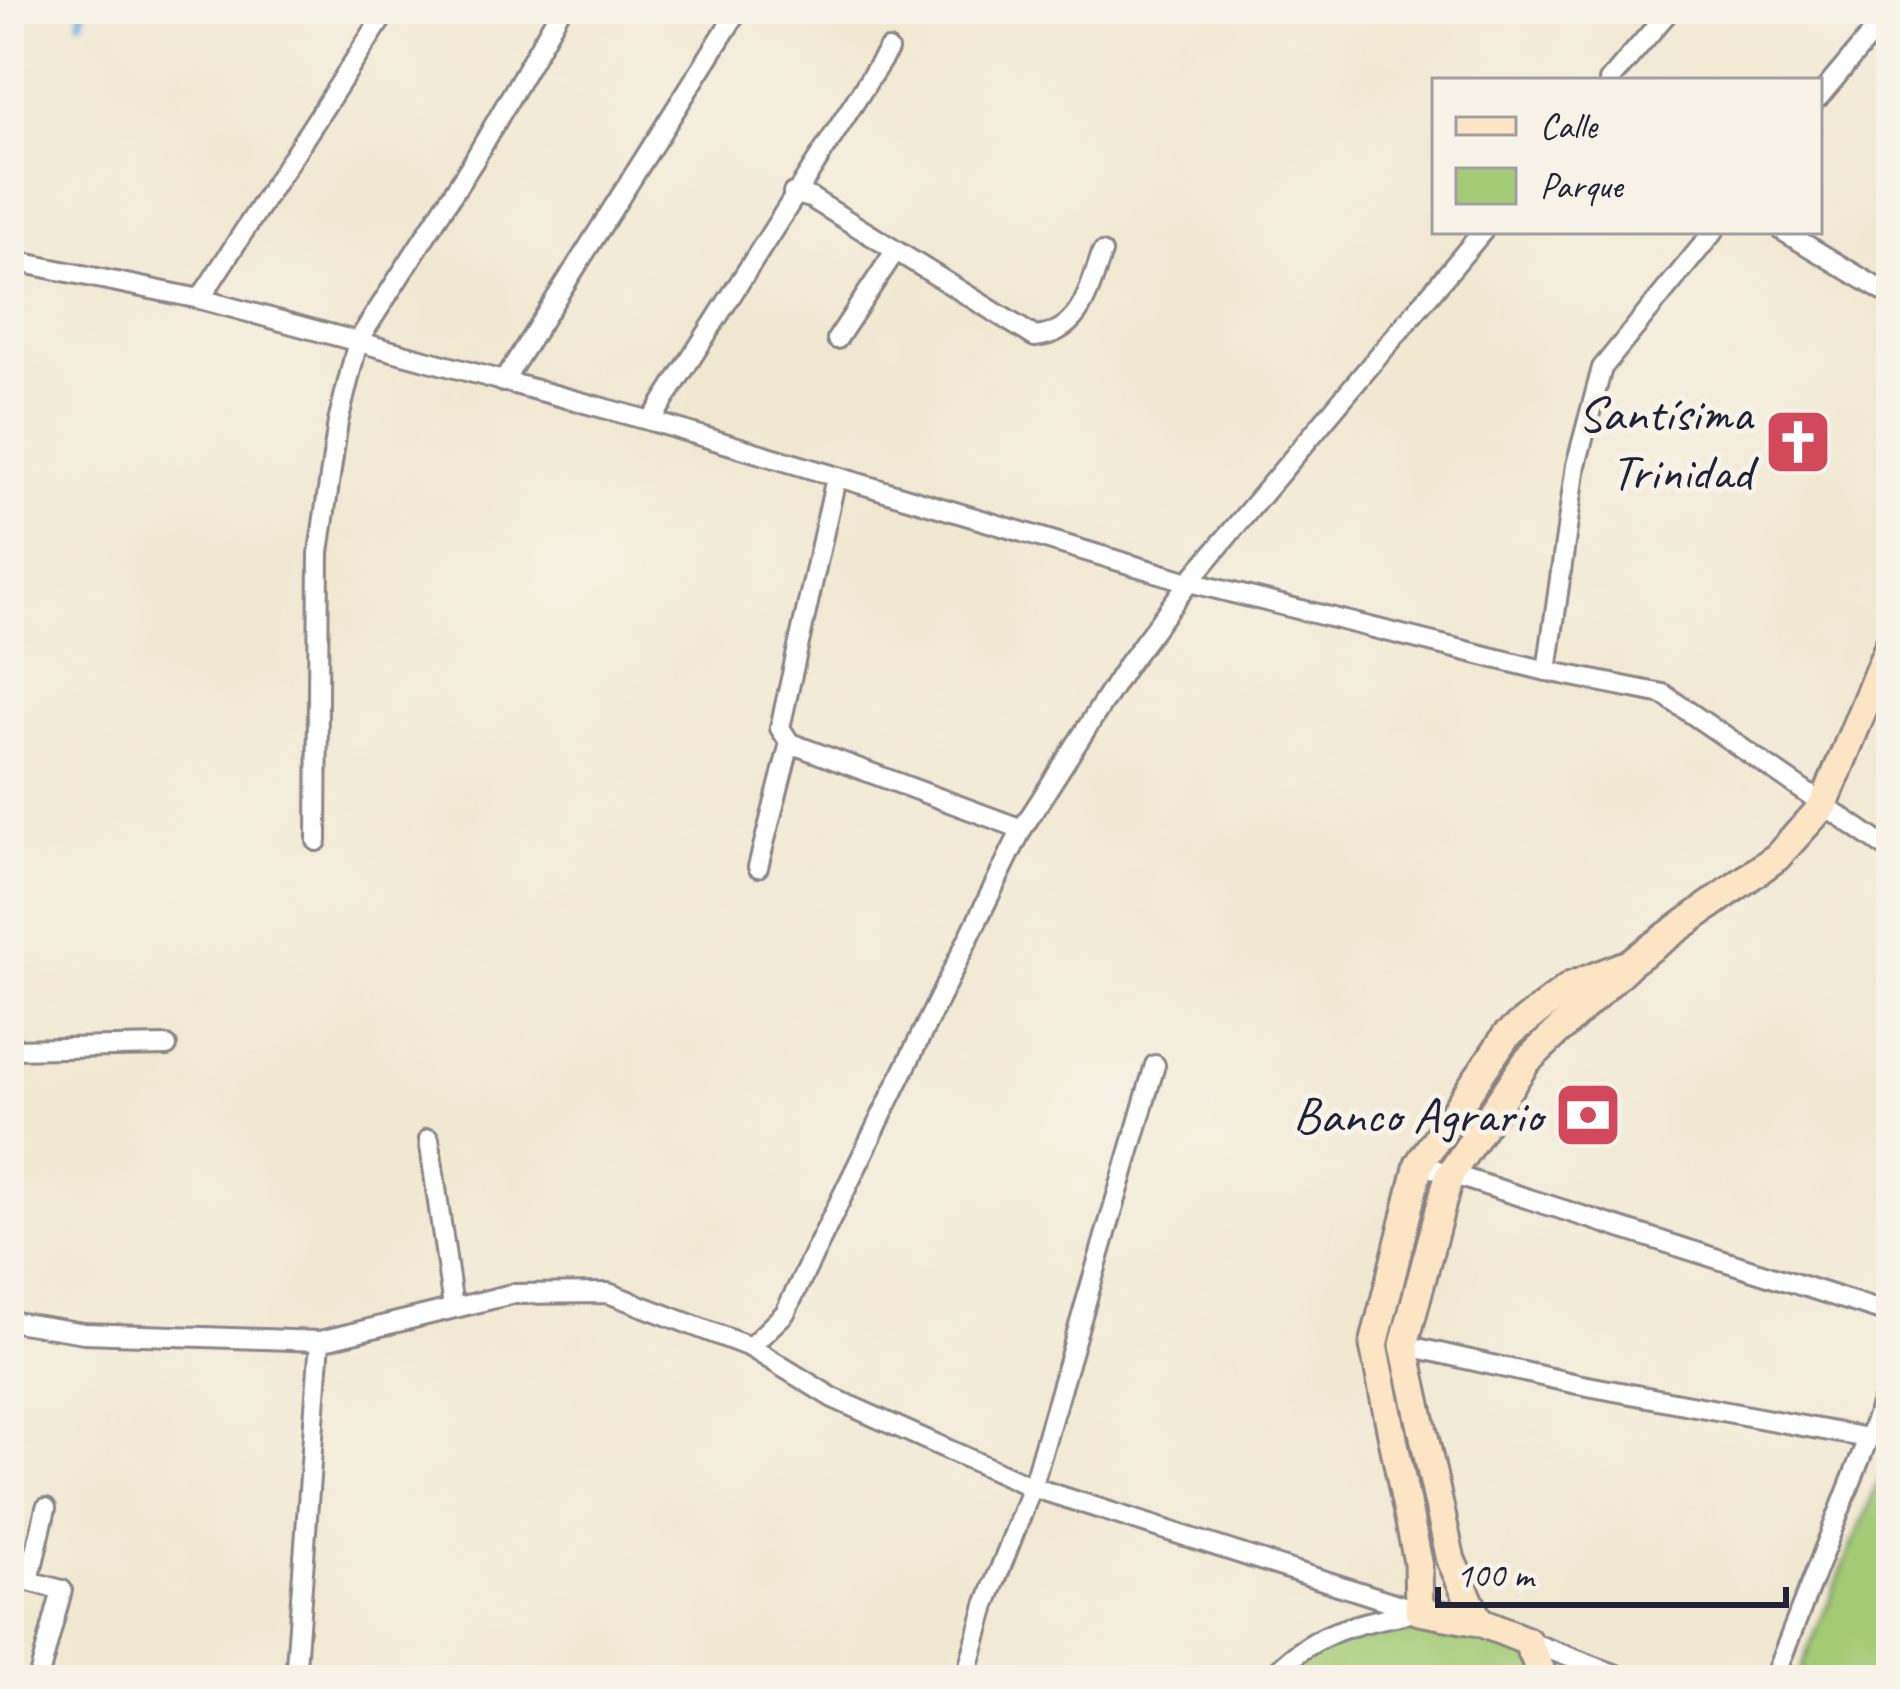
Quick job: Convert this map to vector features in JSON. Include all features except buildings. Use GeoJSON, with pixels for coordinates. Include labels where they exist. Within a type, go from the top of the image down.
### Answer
{"type":"FeatureCollection","features":[{"type":"Feature","properties":{"kind":"main road"},"geometry":{"type":"LineString","coordinates":[[1479,1622],[1451,1560],[1404,1345],[1449,1176],[1527,1061],[1631,962],[1777,857],[1822,806],[1890,638]]}},
{"type":"Feature","properties":{"kind":"main road"},"geometry":{"type":"LineString","coordinates":[[1545,1680],[1527,1641],[1479,1622],[1418,1611],[1418,1562],[1374,1345],[1419,1164],[1506,1036],[1571,986],[1631,962]]}},
{"type":"Feature","properties":{"kind":"street"},"geometry":{"type":"LineString","coordinates":[[200,299],[388,9]]}},
{"type":"Feature","properties":{"kind":"street"},"geometry":{"type":"LineString","coordinates":[[317,841],[320,552],[338,422],[358,341],[473,162],[561,9]]}},
{"type":"Feature","properties":{"kind":"street"},"geometry":{"type":"LineString","coordinates":[[503,382],[739,9]]}},
{"type":"Feature","properties":{"kind":"street"},"geometry":{"type":"LineString","coordinates":[[1612,78],[1671,9]]}},
{"type":"Feature","properties":{"kind":"street"},"geometry":{"type":"LineString","coordinates":[[1822,93],[1891,11]]}},
{"type":"Feature","properties":{"kind":"street"},"geometry":{"type":"LineString","coordinates":[[651,421],[888,50]]}},
{"type":"Feature","properties":{"kind":"street"},"geometry":{"type":"LineString","coordinates":[[793,193],[811,198],[894,254],[1035,337],[1060,334],[1080,313],[1102,253]]}},
{"type":"Feature","properties":{"kind":"street"},"geometry":{"type":"LineString","coordinates":[[750,1347],[785,1313],[1022,829],[1127,665],[1190,582],[1480,234]]}},
{"type":"Feature","properties":{"kind":"street"},"geometry":{"type":"LineString","coordinates":[[1547,671],[1576,465],[1602,368],[1712,234]]}},
{"type":"Feature","properties":{"kind":"street"},"geometry":{"type":"LineString","coordinates":[[1788,234],[1891,296]]}},
{"type":"Feature","properties":{"kind":"street"},"geometry":{"type":"LineString","coordinates":[[837,338],[894,254]]}},
{"type":"Feature","properties":{"kind":"street"},"geometry":{"type":"LineString","coordinates":[[9,260],[200,299],[358,341],[651,421],[1190,582],[1547,671],[1664,694],[1891,851]]}},
{"type":"Feature","properties":{"kind":"street"},"geometry":{"type":"LineString","coordinates":[[836,478],[780,728],[790,743],[1022,829]]}},
{"type":"Feature","properties":{"kind":"street"},"geometry":{"type":"LineString","coordinates":[[758,867],[790,743]]}},
{"type":"Feature","properties":{"kind":"street"},"geometry":{"type":"LineString","coordinates":[[9,1049],[166,1046]]}},
{"type":"Feature","properties":{"kind":"street"},"geometry":{"type":"LineString","coordinates":[[965,1680],[986,1605],[1032,1487],[1155,1065]]}},
{"type":"Feature","properties":{"kind":"street"},"geometry":{"type":"LineString","coordinates":[[429,1139],[453,1307]]}},
{"type":"Feature","properties":{"kind":"street"},"geometry":{"type":"LineString","coordinates":[[1419,1164],[1891,1314]]}},
{"type":"Feature","properties":{"kind":"street"},"geometry":{"type":"LineString","coordinates":[[9,1321],[85,1333],[320,1341],[512,1294],[608,1293],[750,1347],[833,1398],[1032,1487],[1418,1611]]}},
{"type":"Feature","properties":{"kind":"street"},"geometry":{"type":"LineString","coordinates":[[295,1680],[320,1341]]}},
{"type":"Feature","properties":{"kind":"street"},"geometry":{"type":"LineString","coordinates":[[1404,1345],[1867,1438]]}},
{"type":"Feature","properties":{"kind":"street"},"geometry":{"type":"LineString","coordinates":[[1773,1680],[1891,1380]]}},
{"type":"Feature","properties":{"kind":"street"},"geometry":{"type":"LineString","coordinates":[[38,1680],[62,1590],[29,1581],[46,1508]]}},
{"type":"Feature","properties":{"kind":"street"},"geometry":{"type":"LineString","coordinates":[[1268,1680],[1293,1653],[1335,1628],[1418,1611]]}},
{"type":"Feature","properties":{"kind":"street"},"geometry":{"type":"LineString","coordinates":[[1527,1641],[1630,1680]]}},
{"type":"Feature","properties":{"kind":"green space"},"geometry":{"type":"Polygon","coordinates":[[[1885,1467],[1891,1469],[1891,1680],[1796,1680],[1885,1467]]]}},
{"type":"Feature","properties":{"kind":"green space"},"geometry":{"type":"Polygon","coordinates":[[[1419,1611],[1527,1641],[1545,1680],[1268,1680],[1293,1653],[1419,1611]]]}},
{"type":"Feature","properties":{"kind":"waterway"},"geometry":{"type":"LineString","coordinates":[[81,20],[83,9]]}},
{"type":"Feature","properties":{"kind":"place","name":"Santísima Trinidad"},"geometry":{"type":"Point","coordinates":[1798,442]}},
{"type":"Feature","properties":{"kind":"place","name":"Banco Agrario"},"geometry":{"type":"Point","coordinates":[1588,1115]}}]}
